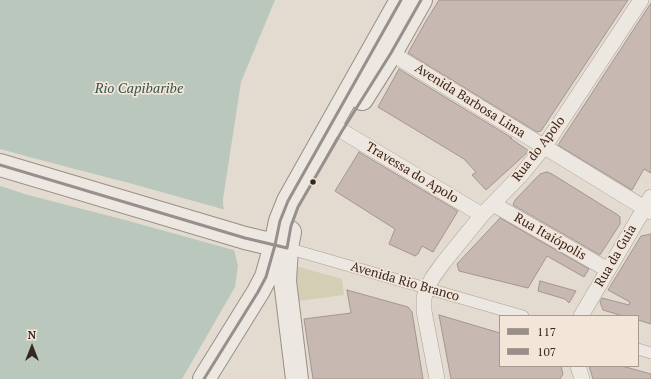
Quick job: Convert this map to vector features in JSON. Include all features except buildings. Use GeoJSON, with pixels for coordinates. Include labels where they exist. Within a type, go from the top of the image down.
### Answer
{"type":"FeatureCollection","features":[{"type":"Feature","properties":{"kind":"main road"},"geometry":{"type":"LineString","coordinates":[[297,379],[284,281],[280,222],[288,201],[401,0]]}},
{"type":"Feature","properties":{"kind":"main road"},"geometry":{"type":"LineString","coordinates":[[204,379],[258,292],[291,226],[298,207],[421,0]]}},
{"type":"Feature","properties":{"kind":"main road"},"geometry":{"type":"LineString","coordinates":[[0,165],[245,238],[281,246]]}},
{"type":"Feature","properties":{"kind":"street","name":"Rua do Apolo"},"geometry":{"type":"LineString","coordinates":[[427,288],[443,263],[482,215],[521,175],[544,147],[641,0]]}},
{"type":"Feature","properties":{"kind":"street","name":"Avenida Barbosa Lima"},"geometry":{"type":"LineString","coordinates":[[391,52],[544,147],[649,206]]}},
{"type":"Feature","properties":{"kind":"street","name":"Travessa do Apolo"},"geometry":{"type":"LineString","coordinates":[[342,131],[482,215]]}},
{"type":"Feature","properties":{"kind":"street","name":"Rua Itaiópolis"},"geometry":{"type":"LineString","coordinates":[[493,204],[608,270]]}},
{"type":"Feature","properties":{"kind":"street","name":"Rua da Guia"},"geometry":{"type":"LineString","coordinates":[[582,315],[608,270],[649,206]]}},
{"type":"Feature","properties":{"kind":"street","name":"Avenida Rio Branco"},"geometry":{"type":"LineString","coordinates":[[281,246],[520,315]]}},
{"type":"Feature","properties":{"kind":"street"},"geometry":{"type":"LineString","coordinates":[[427,288],[424,298],[424,310],[437,379]]}},
{"type":"Feature","properties":{"kind":"street"},"geometry":{"type":"LineString","coordinates":[[639,350],[651,353]]}},
{"type":"Feature","properties":{"kind":"street"},"geometry":{"type":"LineString","coordinates":[[578,367],[582,379]]}},
{"type":"Feature","properties":{"kind":"shaded area"},"geometry":{"type":"Polygon","coordinates":[[[296,267],[342,279],[344,295],[298,301],[294,268],[296,267]]]}},
{"type":"Feature","properties":{"kind":"water","name":"Rio Capibaribe"},"geometry":{"type":"Polygon","coordinates":[[[0,0],[275,0],[241,82],[223,199],[223,205],[238,266],[235,287],[182,379],[0,379],[0,0]]]}},
{"type":"Feature","properties":{"kind":"pier"},"geometry":{"type":"Polygon","coordinates":[[[0,149],[226,210],[237,251],[28,195],[0,186],[0,149]]]}},
{"type":"Feature","properties":{"kind":"transit line","name":"107"},"geometry":{"type":"LineString","coordinates":[[204,379],[266,277],[280,221],[288,201],[401,0]]}},
{"type":"Feature","properties":{"kind":"transit line","name":"117"},"geometry":{"type":"LineString","coordinates":[[0,165],[245,238],[287,248],[291,226],[298,207],[342,131],[391,53],[421,0]]}}]}
